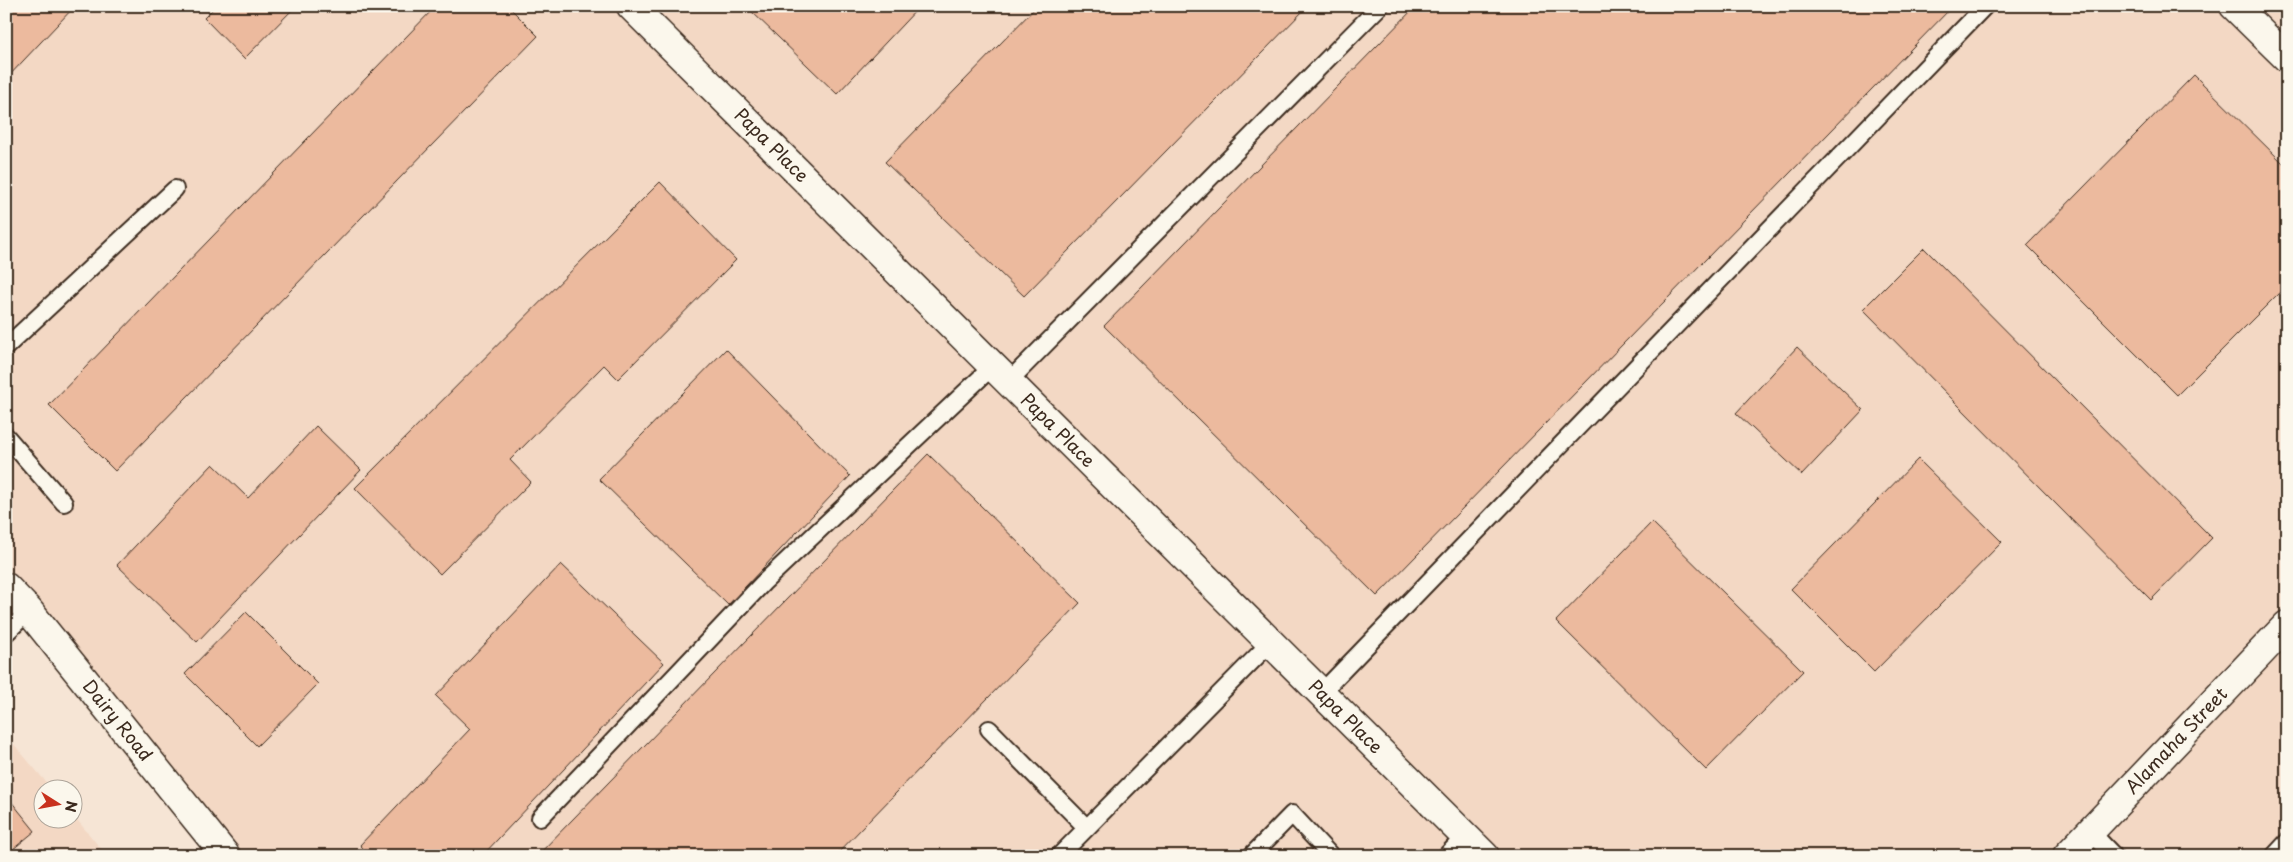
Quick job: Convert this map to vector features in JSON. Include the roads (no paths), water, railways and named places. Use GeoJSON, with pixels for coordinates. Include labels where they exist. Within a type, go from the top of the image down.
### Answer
{"type":"FeatureCollection","features":[{"type":"Feature","properties":{"kind":"street","name":"Papa Place"},"geometry":{"type":"LineString","coordinates":[[631,6],[1485,856]]}},
{"type":"Feature","properties":{"kind":"street"},"geometry":{"type":"LineString","coordinates":[[2234,6],[2287,58]]}},
{"type":"Feature","properties":{"kind":"street","name":"Dairy Road"},"geometry":{"type":"LineString","coordinates":[[6,587],[29,611],[226,856]]}},
{"type":"Feature","properties":{"kind":"street","name":"Alamaha Street"},"geometry":{"type":"LineString","coordinates":[[2067,856],[2287,625]]}},
{"type":"Feature","properties":{"kind":"lane"},"geometry":{"type":"LineString","coordinates":[[540,818],[763,583],[1001,374],[1380,6]]}},
{"type":"Feature","properties":{"kind":"lane"},"geometry":{"type":"LineString","coordinates":[[1321,692],[1985,6]]}},
{"type":"Feature","properties":{"kind":"lane"},"geometry":{"type":"LineString","coordinates":[[6,347],[175,190]]}},
{"type":"Feature","properties":{"kind":"lane"},"geometry":{"type":"LineString","coordinates":[[6,436],[64,503]]}},
{"type":"Feature","properties":{"kind":"lane"},"geometry":{"type":"LineString","coordinates":[[6,633],[29,611]]}},
{"type":"Feature","properties":{"kind":"lane"},"geometry":{"type":"LineString","coordinates":[[1059,856],[1272,642]]}},
{"type":"Feature","properties":{"kind":"lane"},"geometry":{"type":"LineString","coordinates":[[989,729],[1086,827]]}},
{"type":"Feature","properties":{"kind":"lane"},"geometry":{"type":"LineString","coordinates":[[1251,856],[1292,814],[1331,856]]}},
{"type":"Feature","properties":{"kind":"lane"},"geometry":{"type":"LineString","coordinates":[[2090,831],[2114,856]]}},
{"type":"Feature","properties":{"kind":"lane"},"geometry":{"type":"LineString","coordinates":[[1446,856],[1465,836]]}},
{"type":"Feature","properties":{"kind":"lane"},"geometry":{"type":"LineString","coordinates":[[2274,856],[2287,842]]}}]}
